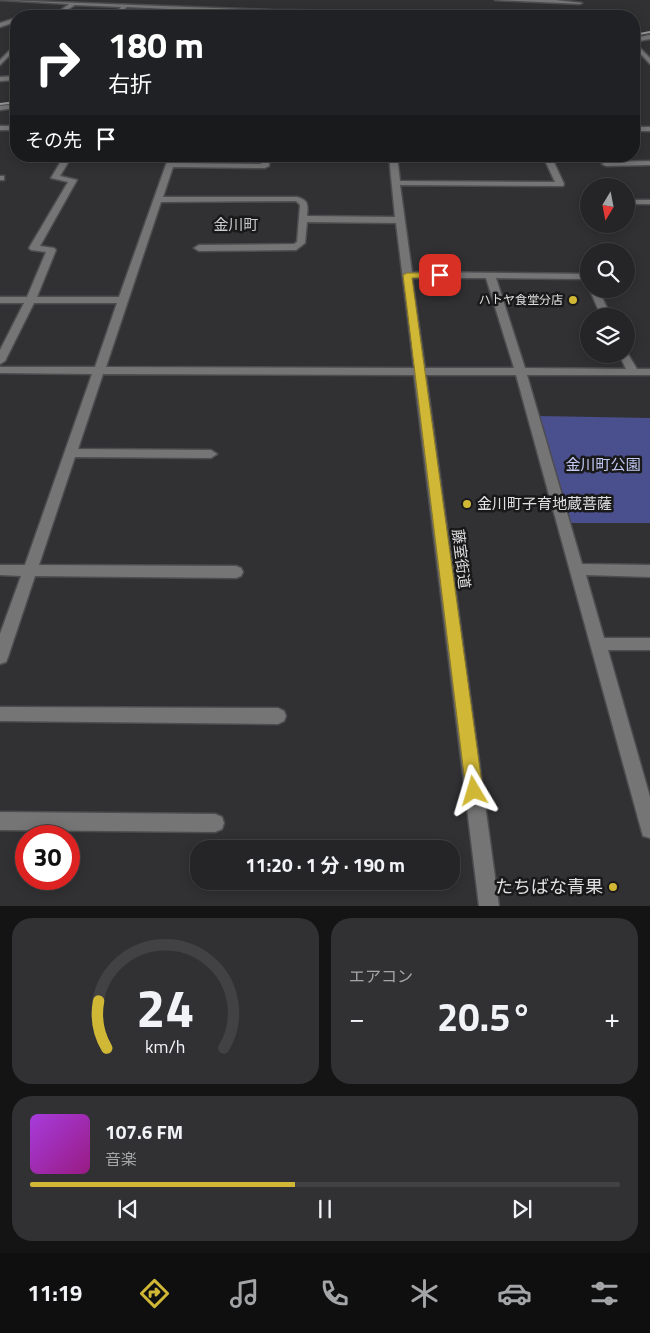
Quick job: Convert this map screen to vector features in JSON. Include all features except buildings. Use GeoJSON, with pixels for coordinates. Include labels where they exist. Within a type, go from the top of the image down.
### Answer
{"type":"FeatureCollection","features":[{"type":"Feature","properties":{"kind":"street"},"geometry":{"type":"LineString","coordinates":[[1,0],[218,10]]}},
{"type":"Feature","properties":{"kind":"street"},"geometry":{"type":"LineString","coordinates":[[497,0],[580,3]]}},
{"type":"Feature","properties":{"kind":"street"},"geometry":{"type":"LineString","coordinates":[[534,0],[544,1]]}},
{"type":"Feature","properties":{"kind":"street"},"geometry":{"type":"LineString","coordinates":[[63,10],[74,2]]}},
{"type":"Feature","properties":{"kind":"street"},"geometry":{"type":"LineString","coordinates":[[121,10],[126,5]]}},
{"type":"Feature","properties":{"kind":"street"},"geometry":{"type":"LineString","coordinates":[[640,51],[650,62]]}},
{"type":"Feature","properties":{"kind":"street"},"geometry":{"type":"LineString","coordinates":[[0,63],[10,52]]}},
{"type":"Feature","properties":{"kind":"street"},"geometry":{"type":"LineString","coordinates":[[0,361],[30,300],[50,250],[34,248],[73,180],[55,178],[64,162]]}},
{"type":"Feature","properties":{"kind":"street"},"geometry":{"type":"LineString","coordinates":[[0,657],[172,162]]}},
{"type":"Feature","properties":{"kind":"street"},"geometry":{"type":"LineString","coordinates":[[190,162],[264,166],[265,162]]}},
{"type":"Feature","properties":{"kind":"street","name":"藤室街道"},"geometry":{"type":"LineString","coordinates":[[395,162],[400,220],[489,906]]}},
{"type":"Feature","properties":{"kind":"street"},"geometry":{"type":"LineString","coordinates":[[397,183],[560,184],[550,162]]}},
{"type":"Feature","properties":{"kind":"street"},"geometry":{"type":"LineString","coordinates":[[606,164],[650,163]]}},
{"type":"Feature","properties":{"kind":"street"},"geometry":{"type":"LineString","coordinates":[[158,200],[297,199],[302,201],[304,205],[300,244],[296,247],[199,248]]}},
{"type":"Feature","properties":{"kind":"street"},"geometry":{"type":"LineString","coordinates":[[635,202],[650,202]]}},
{"type":"Feature","properties":{"kind":"street"},"geometry":{"type":"LineString","coordinates":[[302,219],[400,220]]}},
{"type":"Feature","properties":{"kind":"street"},"geometry":{"type":"LineString","coordinates":[[407,275],[580,276]]}},
{"type":"Feature","properties":{"kind":"street"},"geometry":{"type":"LineString","coordinates":[[490,276],[521,372],[649,823]]}},
{"type":"Feature","properties":{"kind":"street"},"geometry":{"type":"LineString","coordinates":[[0,300],[123,300]]}},
{"type":"Feature","properties":{"kind":"street"},"geometry":{"type":"LineString","coordinates":[[628,363],[633,372]]}},
{"type":"Feature","properties":{"kind":"street"},"geometry":{"type":"LineString","coordinates":[[0,370],[650,372]]}},
{"type":"Feature","properties":{"kind":"street"},"geometry":{"type":"LineString","coordinates":[[71,453],[211,454]]}},
{"type":"Feature","properties":{"kind":"street"},"geometry":{"type":"LineString","coordinates":[[576,569],[650,571]]}},
{"type":"Feature","properties":{"kind":"street"},"geometry":{"type":"LineString","coordinates":[[0,570],[236,572]]}},
{"type":"Feature","properties":{"kind":"street"},"geometry":{"type":"LineString","coordinates":[[597,644],[650,644]]}},
{"type":"Feature","properties":{"kind":"street"},"geometry":{"type":"LineString","coordinates":[[0,714],[278,716]]}},
{"type":"Feature","properties":{"kind":"street"},"geometry":{"type":"LineString","coordinates":[[0,821],[215,823]]}},
{"type":"Feature","properties":{"kind":"green space","name":"金川町公園"},"geometry":{"type":"Polygon","coordinates":[[[539,416],[650,418],[650,523],[571,523],[539,416]]]}},
{"type":"Feature","properties":{"kind":"railway"},"geometry":{"type":"LineString","coordinates":[[640,34],[650,32]]}},
{"type":"Feature","properties":{"kind":"railway"},"geometry":{"type":"LineString","coordinates":[[0,104],[10,103]]}},
{"type":"Feature","properties":{"kind":"place","name":"ハトヤ食堂分店"},"geometry":{"type":"Point","coordinates":[573,300]}},
{"type":"Feature","properties":{"kind":"place","name":"金川町子育地蔵菩薩"},"geometry":{"type":"Point","coordinates":[467,504]}},
{"type":"Feature","properties":{"kind":"place","name":"たちばな青果"},"geometry":{"type":"Point","coordinates":[613,887]}},
{"type":"Feature","properties":{"kind":"district","name":"金川町"},"geometry":{"type":"Point","coordinates":[236,225]}},
{"type":"Feature","properties":{"kind":"route"},"geometry":{"type":"LineString","coordinates":[[440,275],[407,275],[474,791]]}}]}
